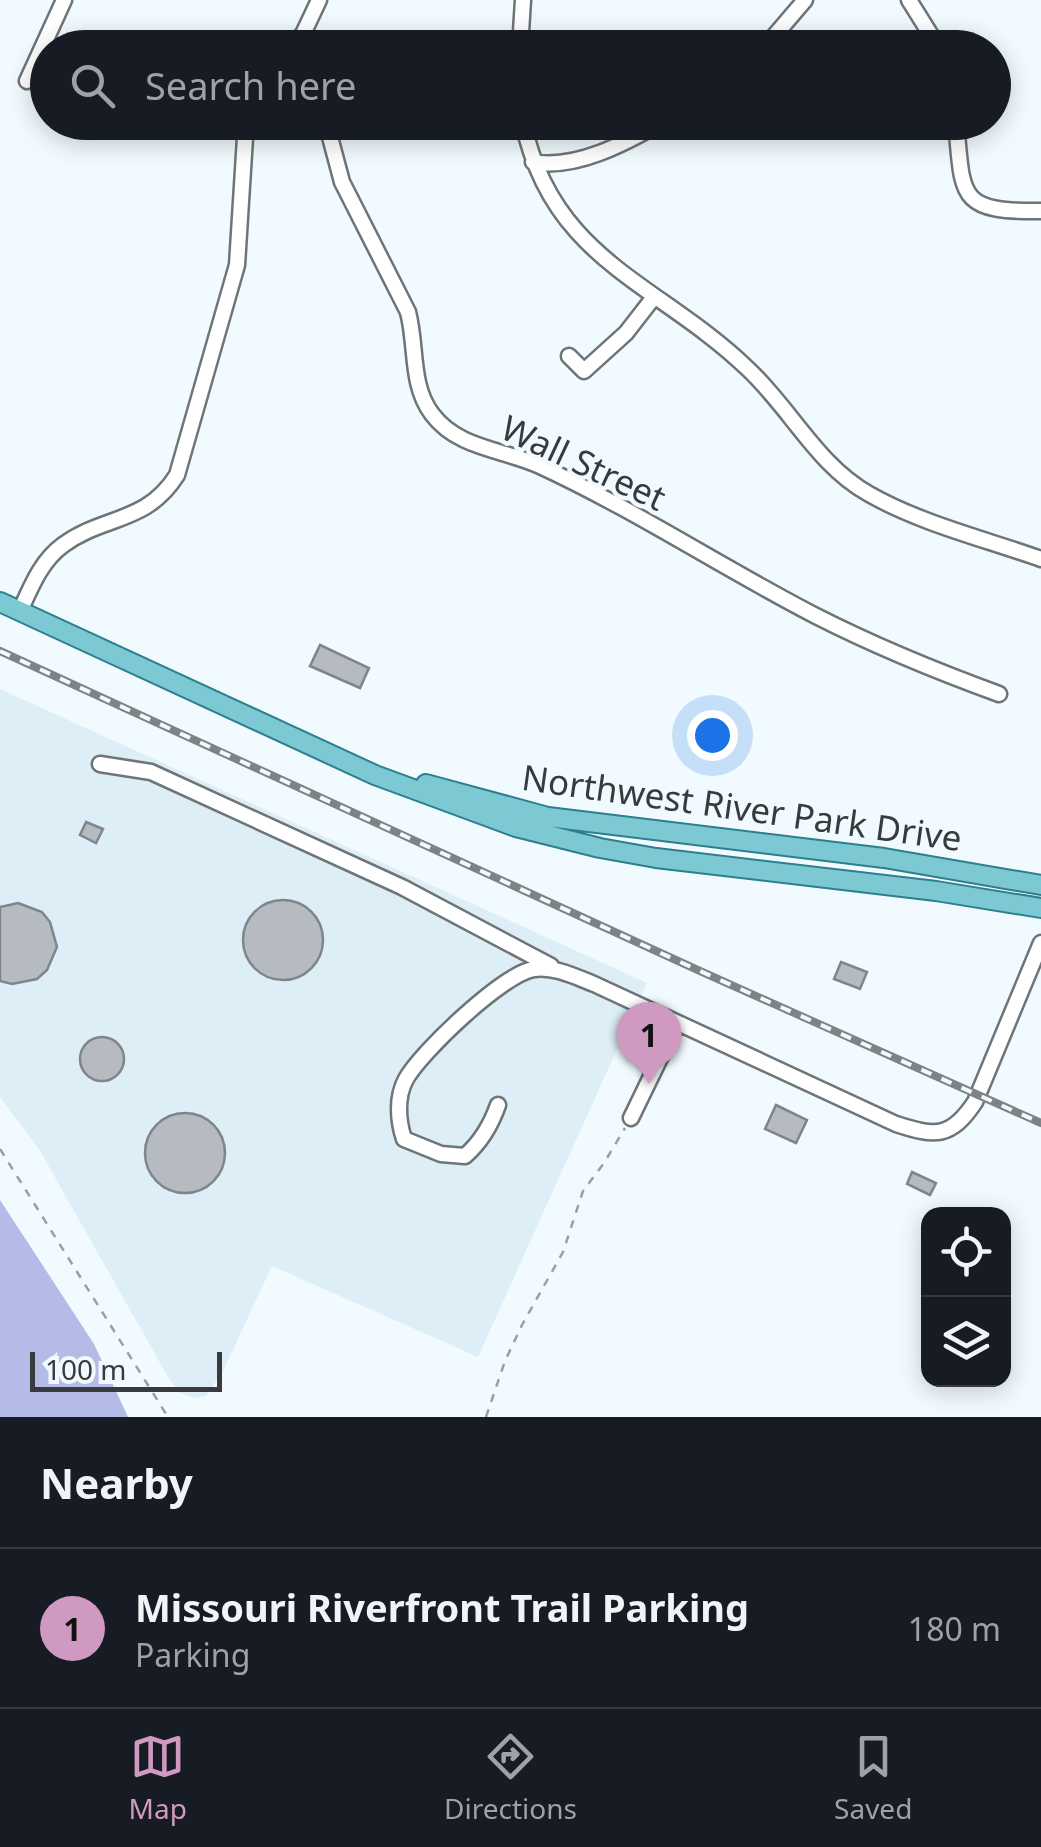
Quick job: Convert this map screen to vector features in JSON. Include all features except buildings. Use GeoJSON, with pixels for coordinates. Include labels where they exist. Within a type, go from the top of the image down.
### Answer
{"type":"FeatureCollection","features":[{"type":"Feature","properties":{"kind":"main road","name":"Northwest River Park Drive"},"geometry":{"type":"LineString","coordinates":[[0,602],[375,775],[516,827],[656,858],[990,898],[1041,908]]}},
{"type":"Feature","properties":{"kind":"main road","name":"Northwest River Park Drive"},"geometry":{"type":"LineString","coordinates":[[322,748],[430,785],[548,817],[884,858],[1041,885]]}},
{"type":"Feature","properties":{"kind":"street"},"geometry":{"type":"LineString","coordinates":[[50,30],[64,0]]}},
{"type":"Feature","properties":{"kind":"street"},"geometry":{"type":"LineString","coordinates":[[305,30],[319,0]]}},
{"type":"Feature","properties":{"kind":"street"},"geometry":{"type":"LineString","coordinates":[[521,30],[523,0]]}},
{"type":"Feature","properties":{"kind":"street"},"geometry":{"type":"LineString","coordinates":[[779,30],[805,0]]}},
{"type":"Feature","properties":{"kind":"street"},"geometry":{"type":"LineString","coordinates":[[910,0],[928,30]]}},
{"type":"Feature","properties":{"kind":"street"},"geometry":{"type":"LineString","coordinates":[[27,81],[30,74]]}},
{"type":"Feature","properties":{"kind":"street"},"geometry":{"type":"LineString","coordinates":[[20,611],[39,572],[56,550],[142,511],[165,492],[177,475],[238,265],[245,140]]}},
{"type":"Feature","properties":{"kind":"street","name":"Wall Street"},"geometry":{"type":"LineString","coordinates":[[331,140],[342,182],[408,312],[414,332],[415,374],[423,400],[444,428],[468,442],[541,467],[847,631],[998,694]]}},
{"type":"Feature","properties":{"kind":"street"},"geometry":{"type":"LineString","coordinates":[[528,140],[555,206],[586,244],[745,365],[782,404],[813,447],[851,482],[898,508],[1041,559]]}},
{"type":"Feature","properties":{"kind":"street"},"geometry":{"type":"LineString","coordinates":[[534,162],[552,166],[628,140]]}},
{"type":"Feature","properties":{"kind":"street"},"geometry":{"type":"LineString","coordinates":[[957,140],[958,172],[971,196],[995,210],[1041,212]]}},
{"type":"Feature","properties":{"kind":"street"},"geometry":{"type":"LineString","coordinates":[[569,356],[584,371],[626,333],[654,297]]}},
{"type":"Feature","properties":{"kind":"street"},"geometry":{"type":"LineString","coordinates":[[100,764],[150,772],[168,780],[402,887],[560,971],[918,1131],[951,1131],[975,1102],[1041,944]]}},
{"type":"Feature","properties":{"kind":"street"},"geometry":{"type":"LineString","coordinates":[[498,1104],[484,1134],[465,1156],[441,1154],[404,1139],[397,1120],[404,1081],[458,1022],[487,996],[533,969],[560,971]]}},
{"type":"Feature","properties":{"kind":"street"},"geometry":{"type":"LineString","coordinates":[[630,1118],[676,1023]]}},
{"type":"Feature","properties":{"kind":"path"},"geometry":{"type":"LineString","coordinates":[[486,1417],[505,1360],[563,1252],[583,1191],[604,1164],[630,1118]]}},
{"type":"Feature","properties":{"kind":"path"},"geometry":{"type":"LineString","coordinates":[[0,1148],[168,1417]]}},
{"type":"Feature","properties":{"kind":"shaded area"},"geometry":{"type":"Polygon","coordinates":[[[0,689],[647,983],[478,1357],[272,1266],[223,1371],[206,1396],[195,1398],[180,1393],[168,1377],[39,1149],[0,1097],[0,689]]]}},
{"type":"Feature","properties":{"kind":"water"},"geometry":{"type":"Polygon","coordinates":[[[0,1200],[94,1344],[128,1417],[0,1417],[0,1200]]]}},
{"type":"Feature","properties":{"kind":"railway"},"geometry":{"type":"LineString","coordinates":[[0,651],[1041,1123]]}},
{"type":"Feature","properties":{"kind":"place","name":"Missouri Riverfront Trail Parking"},"geometry":{"type":"Point","coordinates":[649,1084]}}]}
